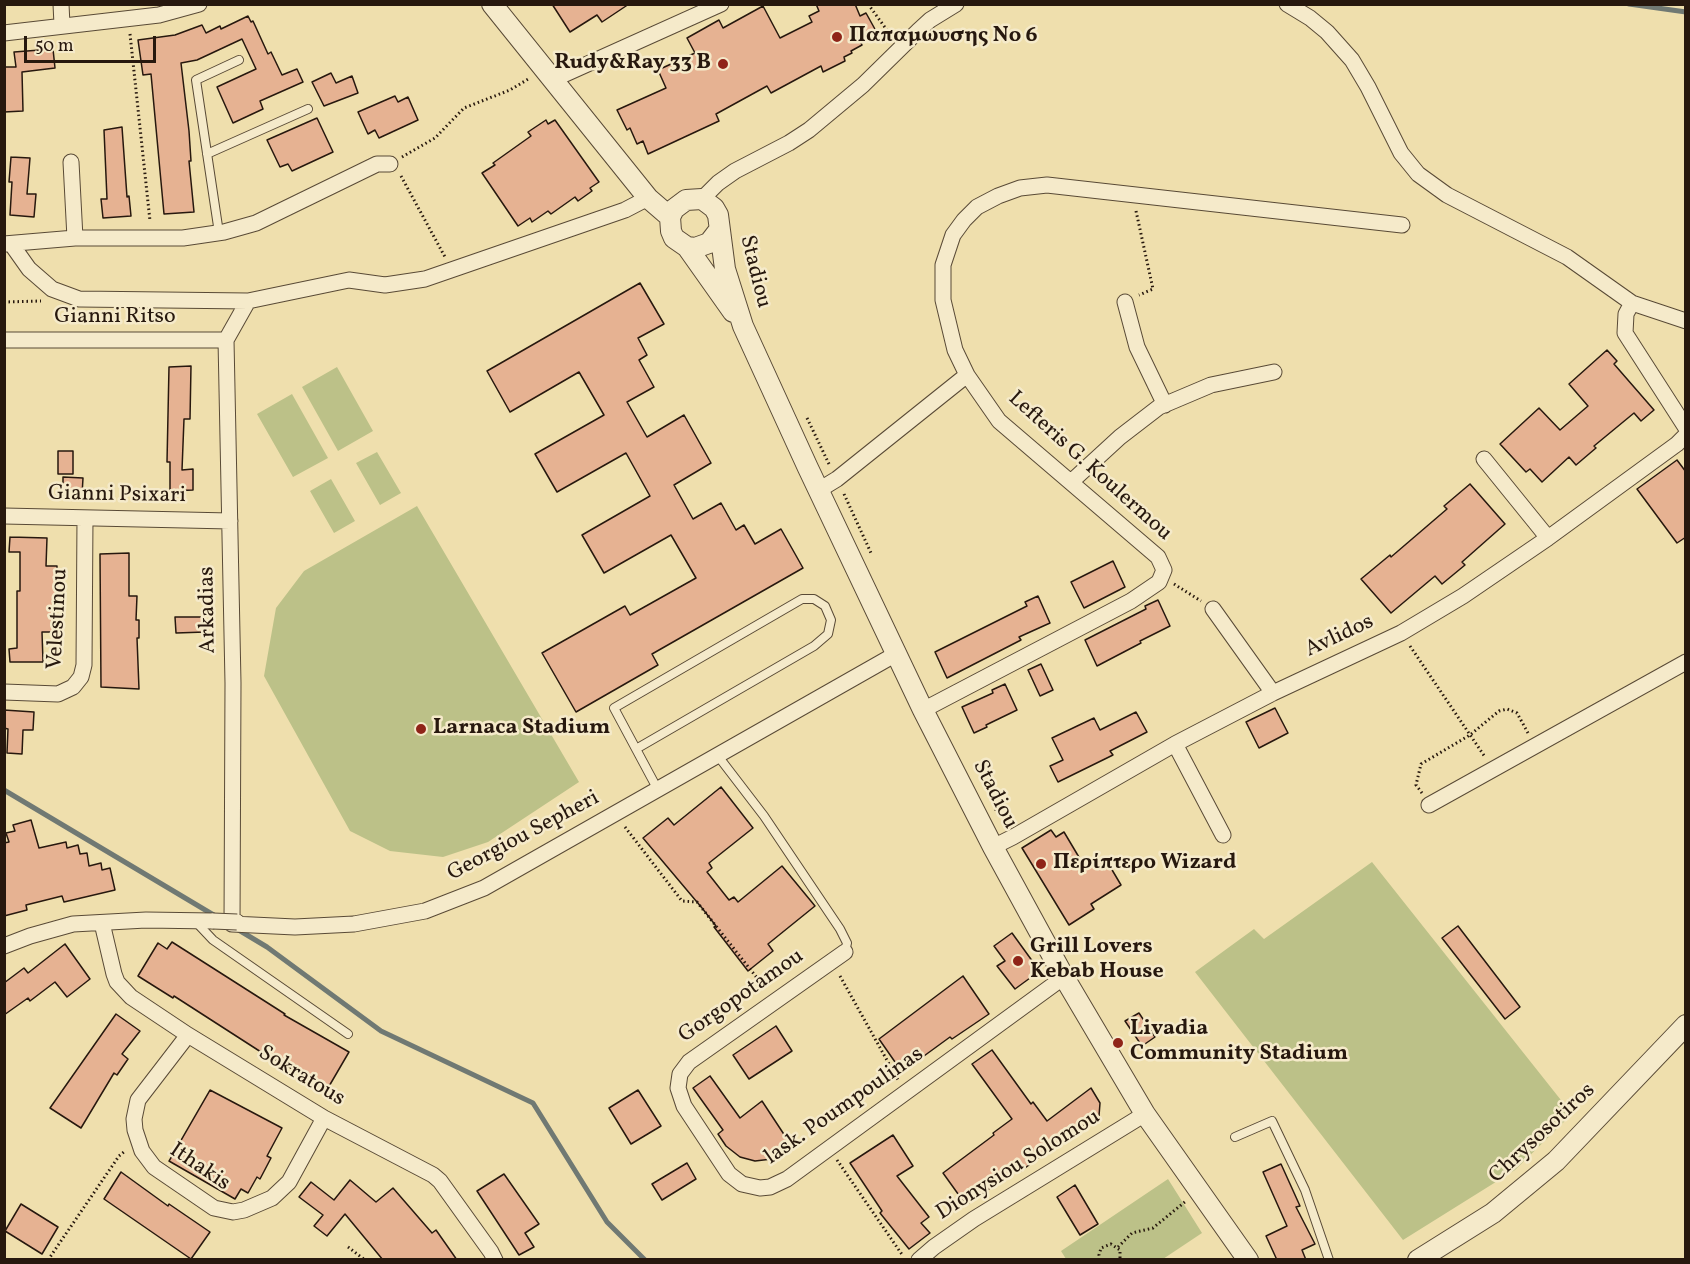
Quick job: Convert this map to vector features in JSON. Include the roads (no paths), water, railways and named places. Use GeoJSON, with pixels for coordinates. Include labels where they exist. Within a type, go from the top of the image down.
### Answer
{"type":"FeatureCollection","features":[{"type":"Feature","properties":{"kind":"street"},"geometry":{"type":"LineString","coordinates":[[61,4],[62,25]]}},
{"type":"Feature","properties":{"kind":"street"},"geometry":{"type":"LineString","coordinates":[[4,33],[159,15],[199,4]]}},
{"type":"Feature","properties":{"kind":"street"},"geometry":{"type":"LineString","coordinates":[[492,4],[648,198],[670,217]]}},
{"type":"Feature","properties":{"kind":"street"},"geometry":{"type":"LineString","coordinates":[[548,75],[721,4]]}},
{"type":"Feature","properties":{"kind":"street"},"geometry":{"type":"LineString","coordinates":[[702,200],[718,183],[735,171],[789,143],[808,130],[847,99],[930,21],[956,4]]}},
{"type":"Feature","properties":{"kind":"street"},"geometry":{"type":"LineString","coordinates":[[1287,4],[1310,18],[1352,60],[1401,153],[1418,174],[1447,195],[1567,257],[1632,303],[1686,321]]}},
{"type":"Feature","properties":{"kind":"street"},"geometry":{"type":"LineString","coordinates":[[71,162],[75,238]]}},
{"type":"Feature","properties":{"kind":"street"},"geometry":{"type":"LineString","coordinates":[[8,244],[75,238],[183,238],[219,233],[256,223],[377,164],[390,164]]}},
{"type":"Feature","properties":{"kind":"street","name":"Lefteris G. Koulermou"},"geometry":{"type":"LineString","coordinates":[[923,710],[1131,601],[1151,589],[1162,576],[1162,563],[1158,557],[999,421],[967,375],[955,350],[943,300],[943,265],[953,235],[964,220],[977,207],[998,196],[1020,188],[1047,185],[1402,225]]}},
{"type":"Feature","properties":{"kind":"street"},"geometry":{"type":"LineString","coordinates":[[8,244],[28,269],[52,289],[79,299],[248,301],[348,280],[385,285],[425,279],[625,210],[648,198]]}},
{"type":"Feature","properties":{"kind":"street"},"geometry":{"type":"LineString","coordinates":[[686,200],[702,200],[714,208],[718,215],[719,230],[709,243],[694,248],[687,247],[674,238],[670,217],[679,203],[686,200]]}},
{"type":"Feature","properties":{"kind":"street","name":"Stadiou"},"geometry":{"type":"LineString","coordinates":[[719,230],[724,269],[743,326],[923,710],[993,846],[1064,976],[1145,1114],[1248,1260]]}},
{"type":"Feature","properties":{"kind":"street","name":"Stadiou"},"geometry":{"type":"LineString","coordinates":[[687,247],[743,326]]}},
{"type":"Feature","properties":{"kind":"street"},"geometry":{"type":"LineString","coordinates":[[226,340],[248,301]]}},
{"type":"Feature","properties":{"kind":"street"},"geometry":{"type":"LineString","coordinates":[[1125,302],[1137,347],[1165,405]]}},
{"type":"Feature","properties":{"kind":"street"},"geometry":{"type":"LineString","coordinates":[[1632,303],[1626,314],[1625,333],[1686,428]]}},
{"type":"Feature","properties":{"kind":"street","name":"Gianni Ritso"},"geometry":{"type":"LineString","coordinates":[[4,340],[226,340]]}},
{"type":"Feature","properties":{"kind":"street","name":"Arkadias"},"geometry":{"type":"LineString","coordinates":[[226,340],[233,683],[234,923]]}},
{"type":"Feature","properties":{"kind":"street"},"geometry":{"type":"LineString","coordinates":[[1071,482],[1139,421],[1165,405],[1211,385],[1274,372]]}},
{"type":"Feature","properties":{"kind":"street"},"geometry":{"type":"LineString","coordinates":[[819,490],[837,479],[967,375]]}},
{"type":"Feature","properties":{"kind":"street","name":"Avlidos"},"geometry":{"type":"LineString","coordinates":[[993,846],[1013,837],[1175,744],[1273,693],[1401,633],[1463,596],[1548,538],[1677,444],[1686,435]]}},
{"type":"Feature","properties":{"kind":"street"},"geometry":{"type":"LineString","coordinates":[[1484,459],[1548,538]]}},
{"type":"Feature","properties":{"kind":"street","name":"Gianni Psixari"},"geometry":{"type":"LineString","coordinates":[[4,516],[230,521]]}},
{"type":"Feature","properties":{"kind":"street","name":"Velestinou"},"geometry":{"type":"LineString","coordinates":[[4,692],[58,694],[74,687],[81,677],[84,665],[85,518]]}},
{"type":"Feature","properties":{"kind":"street"},"geometry":{"type":"LineString","coordinates":[[1213,609],[1273,693]]}},
{"type":"Feature","properties":{"kind":"street","name":"Georgiou Sepheri"},"geometry":{"type":"LineString","coordinates":[[4,946],[73,924],[146,920],[213,921],[295,927],[354,924],[425,911],[484,888],[896,654]]}},
{"type":"Feature","properties":{"kind":"street"},"geometry":{"type":"LineString","coordinates":[[1429,805],[1686,662]]}},
{"type":"Feature","properties":{"kind":"street"},"geometry":{"type":"LineString","coordinates":[[1175,744],[1223,835]]}},
{"type":"Feature","properties":{"kind":"street","name":"Sokratous"},"geometry":{"type":"LineString","coordinates":[[102,923],[110,964],[117,982],[131,997],[188,1035],[324,1118],[440,1180],[491,1251],[495,1260]]}},
{"type":"Feature","properties":{"kind":"street","name":"Gorgopotamou"},"geometry":{"type":"LineString","coordinates":[[678,1088],[680,1074],[689,1062],[845,952]]}},
{"type":"Feature","properties":{"kind":"street","name":"lask. Poumpoulinas"},"geometry":{"type":"LineString","coordinates":[[678,1088],[684,1106],[735,1180],[760,1188],[778,1184],[1064,976]]}},
{"type":"Feature","properties":{"kind":"street","name":"Chrysosotiros"},"geometry":{"type":"LineString","coordinates":[[1418,1260],[1493,1213],[1549,1167],[1686,1025]]}},
{"type":"Feature","properties":{"kind":"street","name":"Ithakis"},"geometry":{"type":"LineString","coordinates":[[188,1035],[138,1100],[134,1119],[142,1151],[154,1167],[214,1208],[233,1212],[244,1210],[263,1203],[281,1190],[293,1175],[324,1118]]}},
{"type":"Feature","properties":{"kind":"street","name":"Dionysiou Solomou"},"geometry":{"type":"LineString","coordinates":[[919,1260],[974,1219],[1145,1114]]}},
{"type":"Feature","properties":{"kind":"lane"},"geometry":{"type":"LineString","coordinates":[[219,233],[196,80],[239,60]]}},
{"type":"Feature","properties":{"kind":"lane"},"geometry":{"type":"LineString","coordinates":[[207,154],[308,109]]}},
{"type":"Feature","properties":{"kind":"lane"},"geometry":{"type":"LineString","coordinates":[[636,749],[814,646],[828,634],[831,620],[825,606],[814,599],[802,599],[614,708],[657,790]]}},
{"type":"Feature","properties":{"kind":"lane"},"geometry":{"type":"LineString","coordinates":[[718,756],[764,816],[840,929],[846,943],[845,952]]}},
{"type":"Feature","properties":{"kind":"lane"},"geometry":{"type":"LineString","coordinates":[[195,921],[213,940],[348,1034]]}},
{"type":"Feature","properties":{"kind":"lane"},"geometry":{"type":"LineString","coordinates":[[1235,1137],[1272,1121],[1305,1190],[1329,1260]]}},
{"type":"Feature","properties":{"kind":"waterway"},"geometry":{"type":"LineString","coordinates":[[1629,4],[1686,12]]}},
{"type":"Feature","properties":{"kind":"waterway"},"geometry":{"type":"LineString","coordinates":[[4,790],[217,917]]}},
{"type":"Feature","properties":{"kind":"waterway"},"geometry":{"type":"LineString","coordinates":[[237,929],[267,947],[381,1031],[533,1103],[607,1222],[645,1260]]}},
{"type":"Feature","properties":{"kind":"place","name":"Παπαμωυσης No 6"},"geometry":{"type":"Point","coordinates":[837,37]}},
{"type":"Feature","properties":{"kind":"place","name":"Rudy&Ray 33 B"},"geometry":{"type":"Point","coordinates":[723,64]}},
{"type":"Feature","properties":{"kind":"place","name":"Larnaca Stadium"},"geometry":{"type":"Point","coordinates":[421,729]}},
{"type":"Feature","properties":{"kind":"place","name":"Περίπτερο Wizard"},"geometry":{"type":"Point","coordinates":[1041,864]}},
{"type":"Feature","properties":{"kind":"place","name":"Grill Lovers Kebab House"},"geometry":{"type":"Point","coordinates":[1018,961]}},
{"type":"Feature","properties":{"kind":"place","name":"Livadia Community Stadium"},"geometry":{"type":"Point","coordinates":[1118,1043]}}]}
